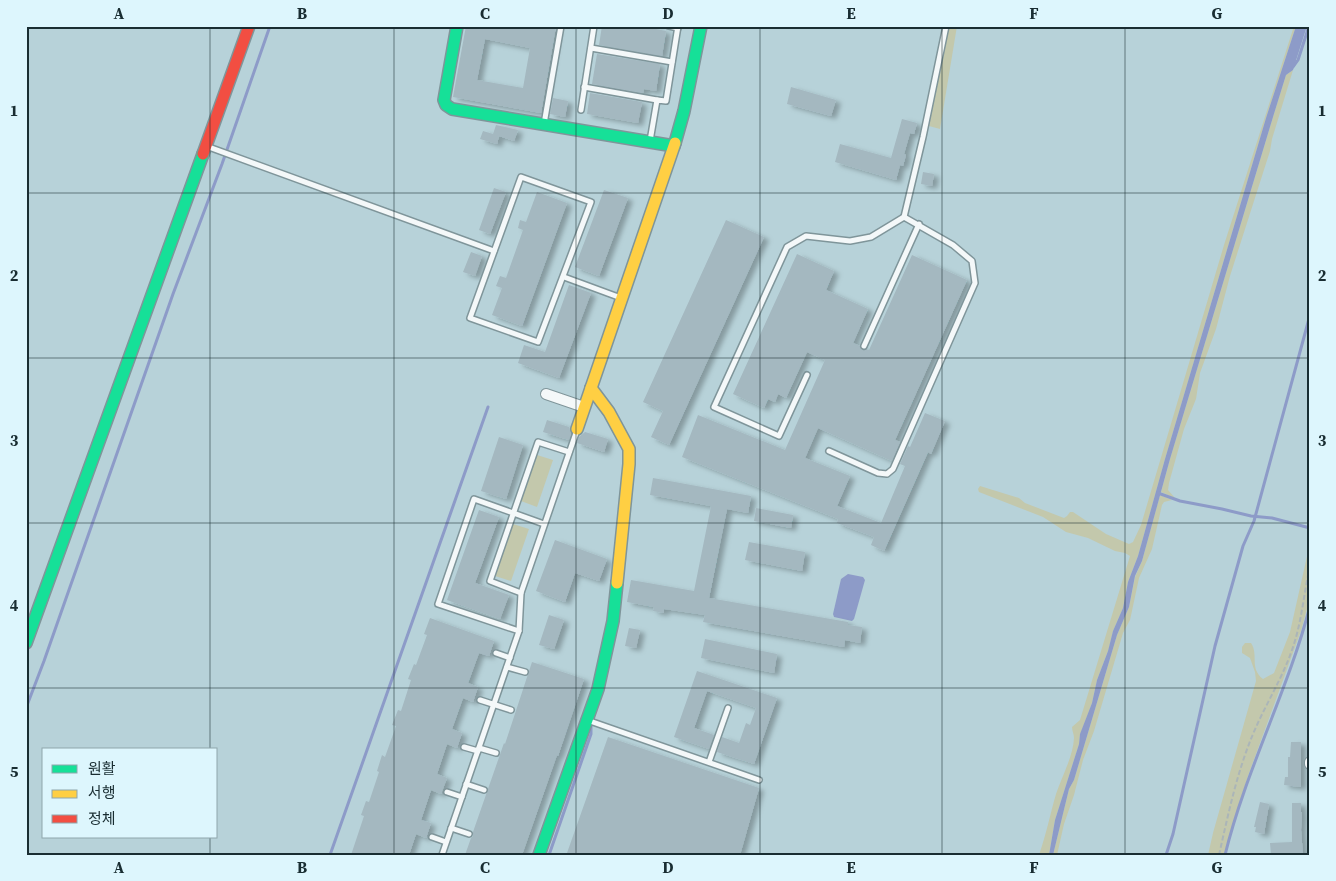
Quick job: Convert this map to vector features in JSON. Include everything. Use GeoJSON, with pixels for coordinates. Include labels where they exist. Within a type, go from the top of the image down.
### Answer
{"type":"FeatureCollection","features":[{"type":"Feature","properties":{"kind":"street"},"geometry":{"type":"LineString","coordinates":[[26,643],[249,26]]}},
{"type":"Feature","properties":{"kind":"street"},"geometry":{"type":"LineString","coordinates":[[457,26],[444,100],[446,106],[452,109],[674,146]]}},
{"type":"Feature","properties":{"kind":"street"},"geometry":{"type":"LineString","coordinates":[[577,429],[674,146],[684,111],[702,26]]}},
{"type":"Feature","properties":{"kind":"street"},"geometry":{"type":"LineString","coordinates":[[539,855],[598,688],[613,621],[630,464],[629,449],[609,412],[591,388]]}},
{"type":"Feature","properties":{"kind":"street"},"geometry":{"type":"LineString","coordinates":[[546,394],[584,408]]}},
{"type":"Feature","properties":{"kind":"lane"},"geometry":{"type":"LineString","coordinates":[[544,124],[561,26]]}},
{"type":"Feature","properties":{"kind":"lane"},"geometry":{"type":"LineString","coordinates":[[580,110],[594,26]]}},
{"type":"Feature","properties":{"kind":"lane"},"geometry":{"type":"LineString","coordinates":[[584,87],[666,101],[678,27],[669,26]]}},
{"type":"Feature","properties":{"kind":"lane"},"geometry":{"type":"LineString","coordinates":[[807,375],[779,436],[714,408],[787,247],[806,236],[850,241],[871,237],[904,217],[946,26]]}},
{"type":"Feature","properties":{"kind":"lane"},"geometry":{"type":"LineString","coordinates":[[591,48],[672,62]]}},
{"type":"Feature","properties":{"kind":"lane"},"geometry":{"type":"LineString","coordinates":[[650,142],[657,100]]}},
{"type":"Feature","properties":{"kind":"lane"},"geometry":{"type":"LineString","coordinates":[[206,146],[494,251]]}},
{"type":"Feature","properties":{"kind":"lane"},"geometry":{"type":"LineString","coordinates":[[521,177],[591,202],[564,277],[538,342],[470,318],[521,177]]}},
{"type":"Feature","properties":{"kind":"lane"},"geometry":{"type":"LineString","coordinates":[[829,451],[878,473],[887,474],[893,469],[975,283],[972,261],[953,245],[904,217]]}},
{"type":"Feature","properties":{"kind":"lane"},"geometry":{"type":"LineString","coordinates":[[864,346],[919,224]]}},
{"type":"Feature","properties":{"kind":"lane"},"geometry":{"type":"LineString","coordinates":[[564,277],[622,298]]}},
{"type":"Feature","properties":{"kind":"lane"},"geometry":{"type":"LineString","coordinates":[[442,855],[519,631],[521,593],[577,429]]}},
{"type":"Feature","properties":{"kind":"lane"},"geometry":{"type":"LineString","coordinates":[[521,593],[490,581],[538,442],[569,452]]}},
{"type":"Feature","properties":{"kind":"lane"},"geometry":{"type":"LineString","coordinates":[[519,631],[438,604],[474,499],[544,524]]}},
{"type":"Feature","properties":{"kind":"lane"},"geometry":{"type":"LineString","coordinates":[[496,653],[510,658]]}},
{"type":"Feature","properties":{"kind":"lane"},"geometry":{"type":"LineString","coordinates":[[507,666],[525,672]]}},
{"type":"Feature","properties":{"kind":"lane"},"geometry":{"type":"LineString","coordinates":[[480,700],[511,710]]}},
{"type":"Feature","properties":{"kind":"lane"},"geometry":{"type":"LineString","coordinates":[[709,762],[728,708]]}},
{"type":"Feature","properties":{"kind":"lane"},"geometry":{"type":"LineString","coordinates":[[587,720],[759,780]]}},
{"type":"Feature","properties":{"kind":"lane"},"geometry":{"type":"LineString","coordinates":[[464,746],[496,753]]}},
{"type":"Feature","properties":{"kind":"lane"},"geometry":{"type":"LineString","coordinates":[[466,784],[484,790]]}},
{"type":"Feature","properties":{"kind":"lane"},"geometry":{"type":"LineString","coordinates":[[447,792],[462,798]]}},
{"type":"Feature","properties":{"kind":"lane"},"geometry":{"type":"LineString","coordinates":[[451,828],[469,834]]}},
{"type":"Feature","properties":{"kind":"lane"},"geometry":{"type":"LineString","coordinates":[[432,837],[446,842]]}},
{"type":"Feature","properties":{"kind":"path"},"geometry":{"type":"LineString","coordinates":[[1219,855],[1238,778],[1252,736],[1285,670],[1295,642],[1310,566]]}},
{"type":"Feature","properties":{"kind":"green space"},"geometry":{"type":"Polygon","coordinates":[[[948,26],[957,26],[940,129],[929,126],[948,26]]]}},
{"type":"Feature","properties":{"kind":"green space"},"geometry":{"type":"Polygon","coordinates":[[[1294,26],[1296,26],[1266,118],[1138,556],[1128,582],[1123,608],[1113,631],[1097,680],[1092,703],[1080,735],[1079,744],[1055,820],[1049,855],[1039,855],[1056,794],[1072,752],[1074,738],[1072,727],[1080,720],[1130,556],[1088,538],[1066,532],[1043,517],[979,492],[978,489],[980,486],[1019,498],[1025,503],[1064,518],[1070,512],[1073,512],[1106,534],[1129,544],[1133,542],[1141,525],[1224,245],[1294,26]]]}},
{"type":"Feature","properties":{"kind":"green space"},"geometry":{"type":"Polygon","coordinates":[[[1293,70],[1270,151],[1230,276],[1216,329],[1200,373],[1196,399],[1184,429],[1169,483],[1168,490],[1175,498],[1161,492],[1170,459],[1286,75],[1293,70]]]}},
{"type":"Feature","properties":{"kind":"green space"},"geometry":{"type":"Polygon","coordinates":[[[537,455],[553,460],[537,507],[521,501],[537,455]]]}},
{"type":"Feature","properties":{"kind":"green space"},"geometry":{"type":"Polygon","coordinates":[[[1160,495],[1172,500],[1164,502],[1162,505],[1152,549],[1139,578],[1130,620],[1123,633],[1094,731],[1083,760],[1057,855],[1053,855],[1069,789],[1074,780],[1117,635],[1129,607],[1135,577],[1142,561],[1160,495]]]}},
{"type":"Feature","properties":{"kind":"green space"},"geometry":{"type":"Polygon","coordinates":[[[513,524],[529,529],[511,581],[495,576],[513,524]]]}},
{"type":"Feature","properties":{"kind":"green space"},"geometry":{"type":"Polygon","coordinates":[[[1310,543],[1310,598],[1301,631],[1248,776],[1224,855],[1208,855],[1256,681],[1250,658],[1242,653],[1242,647],[1245,643],[1251,643],[1256,670],[1263,679],[1274,673],[1290,632],[1310,543]]]}},
{"type":"Feature","properties":{"kind":"water"},"geometry":{"type":"Polygon","coordinates":[[[1296,26],[1307,26],[1293,70],[1286,75],[1170,459],[1142,561],[1135,576],[1129,607],[1117,635],[1074,780],[1069,789],[1053,855],[1049,855],[1055,820],[1079,744],[1080,734],[1092,703],[1097,680],[1113,631],[1123,608],[1128,582],[1138,556],[1266,118],[1296,26]]]}},
{"type":"Feature","properties":{"kind":"water"},"geometry":{"type":"Polygon","coordinates":[[[848,574],[863,577],[865,580],[852,621],[834,617],[833,614],[841,579],[848,574]]]}},
{"type":"Feature","properties":{"kind":"building"},"geometry":{"type":"Polygon","coordinates":[[[466,26],[556,26],[541,113],[453,97],[466,26]],[[485,39],[477,80],[523,88],[530,48],[485,39]]]}},
{"type":"Feature","properties":{"kind":"building"},"geometry":{"type":"Polygon","coordinates":[[[602,26],[641,26],[666,31],[662,56],[599,45],[602,26]]]}},
{"type":"Feature","properties":{"kind":"building"},"geometry":{"type":"Polygon","coordinates":[[[597,54],[660,64],[656,91],[644,89],[643,93],[592,84],[597,54]]]}},
{"type":"Feature","properties":{"kind":"building"},"geometry":{"type":"Polygon","coordinates":[[[791,87],[836,100],[831,116],[787,104],[791,87]]]}},
{"type":"Feature","properties":{"kind":"building"},"geometry":{"type":"Polygon","coordinates":[[[590,93],[642,102],[638,123],[587,114],[590,93]]]}},
{"type":"Feature","properties":{"kind":"building"},"geometry":{"type":"Polygon","coordinates":[[[553,98],[568,101],[565,117],[550,114],[553,98]]]}},
{"type":"Feature","properties":{"kind":"building"},"geometry":{"type":"Polygon","coordinates":[[[902,119],[917,123],[914,134],[910,133],[904,154],[906,155],[903,166],[900,165],[896,180],[835,162],[840,144],[891,158],[902,119]]]}},
{"type":"Feature","properties":{"kind":"building"},"geometry":{"type":"Polygon","coordinates":[[[496,125],[518,130],[514,141],[499,136],[497,144],[480,139],[483,131],[493,134],[496,125]]]}},
{"type":"Feature","properties":{"kind":"building"},"geometry":{"type":"Polygon","coordinates":[[[923,172],[934,174],[932,186],[921,184],[923,172]]]}},
{"type":"Feature","properties":{"kind":"building"},"geometry":{"type":"Polygon","coordinates":[[[494,188],[506,192],[490,234],[479,230],[494,188]]]}},
{"type":"Feature","properties":{"kind":"building"},"geometry":{"type":"Polygon","coordinates":[[[604,190],[628,198],[599,276],[575,267],[604,190]]]}},
{"type":"Feature","properties":{"kind":"building"},"geometry":{"type":"Polygon","coordinates":[[[537,192],[567,203],[522,326],[492,315],[502,288],[496,286],[500,276],[506,278],[523,230],[518,228],[520,220],[526,222],[537,192]]]}},
{"type":"Feature","properties":{"kind":"building"},"geometry":{"type":"Polygon","coordinates":[[[726,220],[764,237],[669,445],[651,437],[663,411],[643,402],[726,220]]]}},
{"type":"Feature","properties":{"kind":"building"},"geometry":{"type":"Polygon","coordinates":[[[471,252],[482,256],[475,276],[463,272],[471,252]]]}},
{"type":"Feature","properties":{"kind":"building"},"geometry":{"type":"Polygon","coordinates":[[[797,254],[834,271],[826,290],[868,309],[853,343],[864,350],[869,350],[912,255],[967,280],[895,440],[900,442],[892,461],[818,428],[805,458],[850,476],[837,506],[881,523],[905,466],[900,464],[925,413],[945,421],[931,454],[928,452],[884,551],[871,545],[874,537],[837,523],[838,519],[682,457],[698,415],[785,450],[825,360],[807,352],[786,398],[778,394],[775,402],[768,399],[764,408],[733,394],[797,254]]]}},
{"type":"Feature","properties":{"kind":"building"},"geometry":{"type":"Polygon","coordinates":[[[569,285],[591,293],[559,378],[518,363],[524,345],[545,352],[569,285]]]}},
{"type":"Feature","properties":{"kind":"building"},"geometry":{"type":"Polygon","coordinates":[[[547,420],[569,427],[571,435],[569,440],[543,432],[547,420]]]}},
{"type":"Feature","properties":{"kind":"building"},"geometry":{"type":"Polygon","coordinates":[[[585,432],[608,439],[604,452],[577,443],[579,437],[585,432]]]}},
{"type":"Feature","properties":{"kind":"building"},"geometry":{"type":"Polygon","coordinates":[[[499,437],[523,445],[506,499],[481,491],[499,437]]]}},
{"type":"Feature","properties":{"kind":"building"},"geometry":{"type":"Polygon","coordinates":[[[653,478],[751,496],[748,513],[727,509],[709,598],[848,622],[848,625],[862,627],[860,643],[845,640],[844,647],[703,622],[705,615],[664,609],[664,613],[653,611],[654,607],[627,602],[631,580],[694,591],[711,506],[650,495],[653,478]]]}},
{"type":"Feature","properties":{"kind":"building"},"geometry":{"type":"Polygon","coordinates":[[[756,508],[793,515],[791,528],[754,521],[756,508]]]}},
{"type":"Feature","properties":{"kind":"building"},"geometry":{"type":"Polygon","coordinates":[[[479,510],[499,517],[475,583],[509,595],[500,619],[447,600],[479,510]]]}},
{"type":"Feature","properties":{"kind":"building"},"geometry":{"type":"Polygon","coordinates":[[[555,540],[607,559],[599,581],[575,573],[565,602],[536,591],[555,540]]]}},
{"type":"Feature","properties":{"kind":"building"},"geometry":{"type":"Polygon","coordinates":[[[749,542],[805,552],[802,571],[745,560],[749,542]]]}},
{"type":"Feature","properties":{"kind":"building"},"geometry":{"type":"Polygon","coordinates":[[[549,615],[564,620],[554,649],[539,645],[549,615]]]}},
{"type":"Feature","properties":{"kind":"building"},"geometry":{"type":"Polygon","coordinates":[[[430,618],[494,641],[489,656],[479,653],[468,683],[478,687],[473,702],[463,698],[452,729],[462,733],[457,748],[447,744],[437,774],[447,778],[441,794],[431,790],[421,820],[431,823],[426,838],[416,834],[409,855],[351,855],[364,816],[361,815],[366,801],[369,802],[379,772],[377,771],[382,755],[385,757],[396,726],[392,725],[398,710],[401,711],[411,680],[408,679],[414,664],[416,665],[427,635],[424,634],[430,618]]]}},
{"type":"Feature","properties":{"kind":"building"},"geometry":{"type":"Polygon","coordinates":[[[629,628],[640,630],[636,648],[625,646],[629,628]]]}},
{"type":"Feature","properties":{"kind":"building"},"geometry":{"type":"Polygon","coordinates":[[[705,639],[777,654],[774,673],[701,658],[705,639]]]}},
{"type":"Feature","properties":{"kind":"building"},"geometry":{"type":"Polygon","coordinates":[[[532,662],[584,679],[558,756],[522,855],[465,855],[505,744],[532,662]]]}},
{"type":"Feature","properties":{"kind":"building"},"geometry":{"type":"Polygon","coordinates":[[[697,671],[777,698],[754,764],[717,752],[722,737],[739,743],[746,723],[750,725],[756,708],[707,691],[694,728],[714,735],[709,749],[674,737],[697,671]]]}},
{"type":"Feature","properties":{"kind":"building"},"geometry":{"type":"Polygon","coordinates":[[[608,737],[759,788],[740,855],[573,855],[567,853],[608,737]]]}},
{"type":"Feature","properties":{"kind":"building"},"geometry":{"type":"Polygon","coordinates":[[[1291,742],[1301,742],[1301,787],[1284,785],[1285,777],[1288,777],[1288,757],[1290,757],[1291,742]]]}},
{"type":"Feature","properties":{"kind":"building"},"geometry":{"type":"Polygon","coordinates":[[[1260,802],[1269,804],[1264,834],[1255,832],[1256,827],[1254,827],[1260,802]]]}},
{"type":"Feature","properties":{"kind":"building"},"geometry":{"type":"Polygon","coordinates":[[[1292,803],[1301,803],[1303,855],[1271,855],[1270,843],[1292,842],[1292,803]]]}},
{"type":"Feature","properties":{"kind":"waterway"},"geometry":{"type":"LineString","coordinates":[[26,708],[270,26]]}},
{"type":"Feature","properties":{"kind":"waterway"},"geometry":{"type":"LineString","coordinates":[[1293,67],[1298,60],[1309,26]]}},
{"type":"Feature","properties":{"kind":"waterway"},"geometry":{"type":"LineString","coordinates":[[1166,855],[1173,834],[1215,646],[1243,546],[1254,521],[1310,315]]}},
{"type":"Feature","properties":{"kind":"waterway"},"geometry":{"type":"LineString","coordinates":[[330,855],[488,407]]}},
{"type":"Feature","properties":{"kind":"waterway"},"geometry":{"type":"LineString","coordinates":[[1158,493],[1180,501],[1251,516],[1272,518],[1310,528]]}},
{"type":"Feature","properties":{"kind":"waterway"},"geometry":{"type":"LineString","coordinates":[[1225,855],[1244,792],[1290,669],[1310,606]]}},
{"type":"Feature","properties":{"kind":"waterway"},"geometry":{"type":"LineString","coordinates":[[549,855],[591,734],[591,726]]}},
{"type":"Feature","properties":{"kind":"traffic: fast"},"geometry":{"type":"LineString","coordinates":[[457,26],[444,100],[446,105],[452,109],[674,146]]}},
{"type":"Feature","properties":{"kind":"traffic: fast"},"geometry":{"type":"LineString","coordinates":[[675,143],[684,111],[701,26]]}},
{"type":"Feature","properties":{"kind":"traffic: fast"},"geometry":{"type":"LineString","coordinates":[[26,643],[203,154]]}},
{"type":"Feature","properties":{"kind":"traffic: fast"},"geometry":{"type":"LineString","coordinates":[[539,855],[598,689],[613,621],[617,583]]}},
{"type":"Feature","properties":{"kind":"traffic: slow"},"geometry":{"type":"LineString","coordinates":[[577,429],[675,143]]}},
{"type":"Feature","properties":{"kind":"traffic: slow"},"geometry":{"type":"LineString","coordinates":[[591,388],[609,412],[629,449],[617,583]]}},
{"type":"Feature","properties":{"kind":"traffic: jam"},"geometry":{"type":"LineString","coordinates":[[203,154],[249,26]]}}]}
